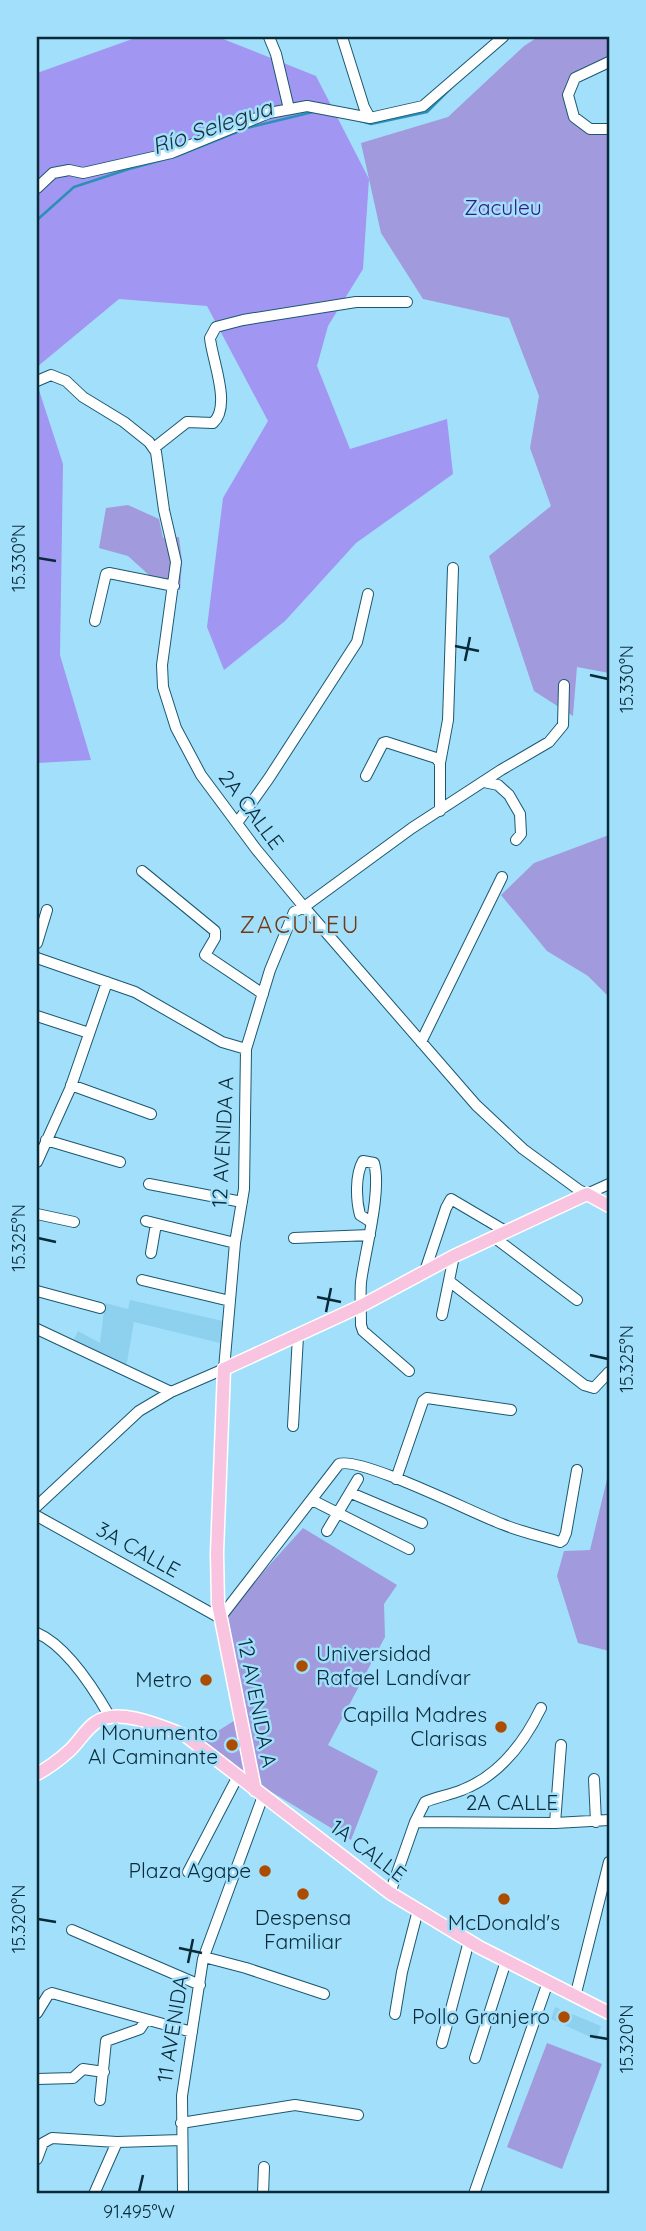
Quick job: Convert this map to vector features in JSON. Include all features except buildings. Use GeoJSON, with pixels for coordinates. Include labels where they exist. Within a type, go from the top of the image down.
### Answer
{"type":"FeatureCollection","features":[{"type":"Feature","properties":{"kind":"main road","name":"2A CALLE"},"geometry":{"type":"LineString","coordinates":[[587,1194],[609,1206]]}},
{"type":"Feature","properties":{"kind":"main road"},"geometry":{"type":"LineString","coordinates":[[224,1369],[361,1306],[454,1256],[587,1194]]}},
{"type":"Feature","properties":{"kind":"main road","name":"12 AVENIDA A"},"geometry":{"type":"LineString","coordinates":[[224,1369],[217,1553],[220,1618],[259,1793]]}},
{"type":"Feature","properties":{"kind":"main road"},"geometry":{"type":"LineString","coordinates":[[37,1774],[69,1751],[95,1723],[110,1717]]}},
{"type":"Feature","properties":{"kind":"main road","name":"1A CALLE"},"geometry":{"type":"LineString","coordinates":[[110,1717],[131,1718],[186,1736],[390,1893],[506,1961],[609,2013]]}},
{"type":"Feature","properties":{"kind":"street"},"geometry":{"type":"LineString","coordinates":[[269,37],[276,54],[289,109]]}},
{"type":"Feature","properties":{"kind":"street"},"geometry":{"type":"LineString","coordinates":[[342,37],[370,118]]}},
{"type":"Feature","properties":{"kind":"street"},"geometry":{"type":"LineString","coordinates":[[37,188],[54,173],[69,170],[83,173],[171,153],[269,113],[307,106],[370,118],[423,106],[503,37]]}},
{"type":"Feature","properties":{"kind":"street"},"geometry":{"type":"LineString","coordinates":[[609,62],[575,78],[568,95],[574,117],[590,129],[609,129]]}},
{"type":"Feature","properties":{"kind":"street"},"geometry":{"type":"LineString","coordinates":[[37,381],[51,375],[66,381],[83,397],[124,422],[154,447],[180,425],[187,422],[213,423],[217,419],[221,411],[220,386],[210,338],[216,327],[243,320],[356,302],[407,302]]}},
{"type":"Feature","properties":{"kind":"street","name":"2A CALLE"},"geometry":{"type":"LineString","coordinates":[[154,447],[176,562],[162,664],[163,687],[184,746],[201,775],[304,907],[476,1105],[523,1149],[565,1182],[587,1194]]}},
{"type":"Feature","properties":{"kind":"street"},"geometry":{"type":"LineString","coordinates":[[439,811],[440,763],[448,720],[453,568]]}},
{"type":"Feature","properties":{"kind":"street"},"geometry":{"type":"LineString","coordinates":[[95,621],[106,574],[174,586]]}},
{"type":"Feature","properties":{"kind":"street"},"geometry":{"type":"LineString","coordinates":[[237,823],[355,645],[368,593]]}},
{"type":"Feature","properties":{"kind":"street","name":"12 AVENIDA A"},"geometry":{"type":"LineString","coordinates":[[224,1369],[235,1243],[242,1202],[246,1049],[291,917],[294,912],[412,828],[549,742],[563,726],[564,685]]}},
{"type":"Feature","properties":{"kind":"street"},"geometry":{"type":"LineString","coordinates":[[366,776],[386,742],[436,758],[440,763]]}},
{"type":"Feature","properties":{"kind":"street"},"geometry":{"type":"LineString","coordinates":[[484,782],[503,788],[520,814],[521,834],[516,840]]}},
{"type":"Feature","properties":{"kind":"street"},"geometry":{"type":"LineString","coordinates":[[142,871],[215,930],[215,938],[205,955],[263,994]]}},
{"type":"Feature","properties":{"kind":"street"},"geometry":{"type":"LineString","coordinates":[[421,1042],[502,877]]}},
{"type":"Feature","properties":{"kind":"street"},"geometry":{"type":"LineString","coordinates":[[37,943],[47,910]]}},
{"type":"Feature","properties":{"kind":"street"},"geometry":{"type":"LineString","coordinates":[[37,958],[135,992],[222,1042],[246,1049]]}},
{"type":"Feature","properties":{"kind":"street"},"geometry":{"type":"LineString","coordinates":[[38,1157],[71,1085],[107,982]]}},
{"type":"Feature","properties":{"kind":"street"},"geometry":{"type":"LineString","coordinates":[[37,1016],[89,1033]]}},
{"type":"Feature","properties":{"kind":"street"},"geometry":{"type":"LineString","coordinates":[[71,1085],[151,1114]]}},
{"type":"Feature","properties":{"kind":"street"},"geometry":{"type":"LineString","coordinates":[[46,1140],[120,1162]]}},
{"type":"Feature","properties":{"kind":"street"},"geometry":{"type":"LineString","coordinates":[[371,1222],[360,1215],[357,1205],[360,1167],[363,1161],[374,1163],[377,1174],[370,1235],[362,1280],[363,1331],[409,1371]]}},
{"type":"Feature","properties":{"kind":"street"},"geometry":{"type":"LineString","coordinates":[[149,1184],[242,1202]]}},
{"type":"Feature","properties":{"kind":"street"},"geometry":{"type":"LineString","coordinates":[[587,1194],[609,1184]]}},
{"type":"Feature","properties":{"kind":"street"},"geometry":{"type":"LineString","coordinates":[[425,1271],[451,1199],[507,1232]]}},
{"type":"Feature","properties":{"kind":"street"},"geometry":{"type":"LineString","coordinates":[[37,1214],[74,1222]]}},
{"type":"Feature","properties":{"kind":"street"},"geometry":{"type":"LineString","coordinates":[[151,1253],[151,1222],[235,1243]]}},
{"type":"Feature","properties":{"kind":"street"},"geometry":{"type":"LineString","coordinates":[[294,1238],[370,1235]]}},
{"type":"Feature","properties":{"kind":"street"},"geometry":{"type":"LineString","coordinates":[[495,1238],[577,1300]]}},
{"type":"Feature","properties":{"kind":"street"},"geometry":{"type":"LineString","coordinates":[[442,1315],[454,1256]]}},
{"type":"Feature","properties":{"kind":"street"},"geometry":{"type":"LineString","coordinates":[[142,1280],[230,1301]]}},
{"type":"Feature","properties":{"kind":"street"},"geometry":{"type":"LineString","coordinates":[[449,1281],[584,1385],[594,1388],[609,1372]]}},
{"type":"Feature","properties":{"kind":"street"},"geometry":{"type":"LineString","coordinates":[[37,1291],[100,1308]]}},
{"type":"Feature","properties":{"kind":"street"},"geometry":{"type":"LineString","coordinates":[[37,1329],[171,1392]]}},
{"type":"Feature","properties":{"kind":"street"},"geometry":{"type":"LineString","coordinates":[[293,1426],[298,1336]]}},
{"type":"Feature","properties":{"kind":"street"},"geometry":{"type":"LineString","coordinates":[[37,1506],[139,1411],[171,1392],[224,1369]]}},
{"type":"Feature","properties":{"kind":"street"},"geometry":{"type":"LineString","coordinates":[[396,1479],[426,1398],[511,1410]]}},
{"type":"Feature","properties":{"kind":"street"},"geometry":{"type":"LineString","coordinates":[[220,1618],[344,1462],[396,1479],[504,1525],[560,1542],[566,1533],[577,1470]]}},
{"type":"Feature","properties":{"kind":"street"},"geometry":{"type":"LineString","coordinates":[[327,1531],[358,1479]]}},
{"type":"Feature","properties":{"kind":"street"},"geometry":{"type":"LineString","coordinates":[[351,1493],[422,1522]]}},
{"type":"Feature","properties":{"kind":"street"},"geometry":{"type":"LineString","coordinates":[[312,1500],[408,1549]]}},
{"type":"Feature","properties":{"kind":"street","name":"3A CALLE"},"geometry":{"type":"LineString","coordinates":[[37,1516],[220,1618]]}},
{"type":"Feature","properties":{"kind":"street"},"geometry":{"type":"LineString","coordinates":[[37,1633],[53,1643],[81,1673],[110,1717]]}},
{"type":"Feature","properties":{"kind":"street"},"geometry":{"type":"LineString","coordinates":[[390,1893],[415,1822],[425,1802],[461,1791],[505,1761],[519,1746],[541,1708]]}},
{"type":"Feature","properties":{"kind":"street"},"geometry":{"type":"LineString","coordinates":[[555,1823],[561,1745]]}},
{"type":"Feature","properties":{"kind":"street"},"geometry":{"type":"LineString","coordinates":[[188,1872],[238,1776]]}},
{"type":"Feature","properties":{"kind":"street"},"geometry":{"type":"LineString","coordinates":[[594,1779],[596,1822]]}},
{"type":"Feature","properties":{"kind":"street","name":"11 AVENIDA"},"geometry":{"type":"LineString","coordinates":[[183,2194],[182,2096],[204,1957],[259,1793]]}},
{"type":"Feature","properties":{"kind":"street","name":"2A CALLE"},"geometry":{"type":"LineString","coordinates":[[415,1822],[555,1823],[609,1820]]}},
{"type":"Feature","properties":{"kind":"street"},"geometry":{"type":"LineString","coordinates":[[575,1997],[609,1862]]}},
{"type":"Feature","properties":{"kind":"street"},"geometry":{"type":"LineString","coordinates":[[395,2014],[402,1972],[418,1910]]}},
{"type":"Feature","properties":{"kind":"street"},"geometry":{"type":"LineString","coordinates":[[72,1930],[200,1985]]}},
{"type":"Feature","properties":{"kind":"street"},"geometry":{"type":"LineString","coordinates":[[442,2043],[470,1941]]}},
{"type":"Feature","properties":{"kind":"street"},"geometry":{"type":"LineString","coordinates":[[204,1957],[324,1994]]}},
{"type":"Feature","properties":{"kind":"street"},"geometry":{"type":"LineString","coordinates":[[475,2059],[506,1961]]}},
{"type":"Feature","properties":{"kind":"street"},"geometry":{"type":"LineString","coordinates":[[474,2194],[548,1982]]}},
{"type":"Feature","properties":{"kind":"street"},"geometry":{"type":"LineString","coordinates":[[37,2013],[52,1993],[192,2032]]}},
{"type":"Feature","properties":{"kind":"street"},"geometry":{"type":"LineString","coordinates":[[100,2100],[106,2041],[140,2029],[146,2020]]}},
{"type":"Feature","properties":{"kind":"street"},"geometry":{"type":"LineString","coordinates":[[37,2079],[73,2078],[83,2069],[104,2072]]}},
{"type":"Feature","properties":{"kind":"street"},"geometry":{"type":"LineString","coordinates":[[181,2123],[295,2105],[358,2115]]}},
{"type":"Feature","properties":{"kind":"street"},"geometry":{"type":"LineString","coordinates":[[37,2159],[40,2143],[52,2138],[117,2142],[182,2140]]}},
{"type":"Feature","properties":{"kind":"street"},"geometry":{"type":"LineString","coordinates":[[94,2194],[117,2142]]}},
{"type":"Feature","properties":{"kind":"street"},"geometry":{"type":"LineString","coordinates":[[263,2194],[264,2167]]}},
{"type":"Feature","properties":{"kind":"shaded area"},"geometry":{"type":"Polygon","coordinates":[[[138,37],[218,37],[316,76],[369,179],[363,269],[328,326],[317,366],[350,449],[447,419],[453,474],[356,543],[285,621],[224,670],[207,627],[223,498],[268,421],[207,306],[119,299],[37,367],[37,73],[138,37]]]}},
{"type":"Feature","properties":{"kind":"shaded area"},"geometry":{"type":"Polygon","coordinates":[[[37,384],[63,464],[60,655],[91,760],[37,763],[37,384]]]}},
{"type":"Feature","properties":{"kind":"shaded area"},"geometry":{"type":"Polygon","coordinates":[[[130,1300],[223,1321],[220,1343],[134,1322],[126,1368],[73,1341],[78,1331],[100,1343],[105,1303],[128,1309],[130,1300]]]}},
{"type":"Feature","properties":{"kind":"shaded area"},"geometry":{"type":"Polygon","coordinates":[[[555,2007],[601,2026],[597,2040],[551,2019],[555,2007]]]}},
{"type":"Feature","properties":{"kind":"green space","name":"Zaculeu"},"geometry":{"type":"Polygon","coordinates":[[[538,37],[609,37],[609,63],[575,78],[568,95],[574,117],[590,129],[609,129],[609,673],[577,667],[573,716],[534,691],[489,556],[551,506],[530,448],[539,396],[509,318],[423,299],[381,233],[361,143],[448,117],[524,46],[538,37]]]}},
{"type":"Feature","properties":{"kind":"green space"},"geometry":{"type":"Polygon","coordinates":[[[128,505],[159,519],[163,538],[179,537],[182,561],[180,590],[160,585],[128,556],[99,548],[106,508],[128,505]]]}},
{"type":"Feature","properties":{"kind":"green space"},"geometry":{"type":"Polygon","coordinates":[[[609,835],[609,997],[588,976],[547,951],[501,895],[534,863],[609,835]]]}},
{"type":"Feature","properties":{"kind":"green space"},"geometry":{"type":"Polygon","coordinates":[[[609,1471],[609,1651],[578,1643],[557,1576],[564,1551],[590,1550],[609,1471]]]}},
{"type":"Feature","properties":{"kind":"green space","name":"Universidad Rafael Landívar"},"geometry":{"type":"Polygon","coordinates":[[[303,1528],[397,1585],[384,1604],[385,1637],[328,1745],[378,1771],[351,1840],[260,1785],[225,1619],[245,1592],[303,1528]]]}},
{"type":"Feature","properties":{"kind":"green space"},"geometry":{"type":"Polygon","coordinates":[[[240,1717],[253,1786],[199,1743],[240,1717]]]}},
{"type":"Feature","properties":{"kind":"green space"},"geometry":{"type":"Polygon","coordinates":[[[547,2043],[602,2064],[562,2169],[507,2147],[547,2043]]]}},
{"type":"Feature","properties":{"kind":"waterway","name":"Río Selegua"},"geometry":{"type":"LineString","coordinates":[[361,121],[371,124],[427,112],[451,88]]}},
{"type":"Feature","properties":{"kind":"waterway","name":"Río Selegua"},"geometry":{"type":"LineString","coordinates":[[37,220],[74,187],[177,156],[247,128],[317,111]]}},
{"type":"Feature","properties":{"kind":"place","name":"Universidad Rafael Landívar"},"geometry":{"type":"Point","coordinates":[302,1666]}},
{"type":"Feature","properties":{"kind":"place","name":"Metro"},"geometry":{"type":"Point","coordinates":[206,1680]}},
{"type":"Feature","properties":{"kind":"place","name":"Capilla Madres Clarisas"},"geometry":{"type":"Point","coordinates":[501,1727]}},
{"type":"Feature","properties":{"kind":"place","name":"Monumento Al Caminante"},"geometry":{"type":"Point","coordinates":[232,1745]}},
{"type":"Feature","properties":{"kind":"place","name":"Plaza Agape"},"geometry":{"type":"Point","coordinates":[265,1871]}},
{"type":"Feature","properties":{"kind":"place","name":"Despensa Familiar"},"geometry":{"type":"Point","coordinates":[303,1894]}},
{"type":"Feature","properties":{"kind":"place","name":"McDonald's"},"geometry":{"type":"Point","coordinates":[504,1899]}},
{"type":"Feature","properties":{"kind":"place","name":"Pollo Granjero"},"geometry":{"type":"Point","coordinates":[564,2017]}},
{"type":"Feature","properties":{"kind":"district","name":"ZACULEU"},"geometry":{"type":"Point","coordinates":[300,925]}}]}
